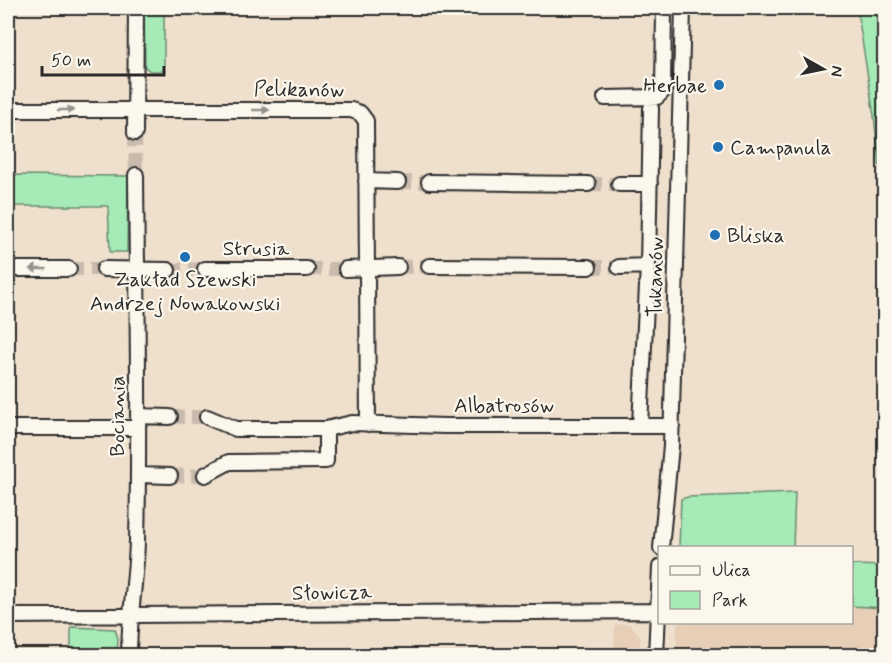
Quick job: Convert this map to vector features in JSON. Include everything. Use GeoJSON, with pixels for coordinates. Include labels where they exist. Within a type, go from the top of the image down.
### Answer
{"type":"FeatureCollection","features":[{"type":"Feature","properties":{"kind":"street"},"geometry":{"type":"LineString","coordinates":[[135,133],[136,8]]}},
{"type":"Feature","properties":{"kind":"street"},"geometry":{"type":"LineString","coordinates":[[604,98],[657,97],[662,94],[664,8]]}},
{"type":"Feature","properties":{"kind":"street","name":"Tukanów"},"geometry":{"type":"LineString","coordinates":[[661,546],[672,426],[683,8]]}},
{"type":"Feature","properties":{"kind":"street","name":"Tukanów"},"geometry":{"type":"LineString","coordinates":[[640,425],[648,266],[651,108]]}},
{"type":"Feature","properties":{"kind":"street","name":"Pelikanów"},"geometry":{"type":"LineString","coordinates":[[8,110],[351,110],[360,113],[366,121],[368,424]]}},
{"type":"Feature","properties":{"kind":"street","name":"Bociania"},"geometry":{"type":"LineString","coordinates":[[129,656],[130,614],[137,544],[136,175]]}},
{"type":"Feature","properties":{"kind":"street"},"geometry":{"type":"LineString","coordinates":[[366,182],[398,182]]}},
{"type":"Feature","properties":{"kind":"street"},"geometry":{"type":"LineString","coordinates":[[429,182],[588,184]]}},
{"type":"Feature","properties":{"kind":"street"},"geometry":{"type":"LineString","coordinates":[[619,184],[650,184]]}},
{"type":"Feature","properties":{"kind":"street"},"geometry":{"type":"LineString","coordinates":[[429,266],[588,267]]}},
{"type":"Feature","properties":{"kind":"street"},"geometry":{"type":"LineString","coordinates":[[619,267],[648,266]]}},
{"type":"Feature","properties":{"kind":"street"},"geometry":{"type":"LineString","coordinates":[[346,269],[398,267]]}},
{"type":"Feature","properties":{"kind":"street"},"geometry":{"type":"LineString","coordinates":[[8,269],[69,269]]}},
{"type":"Feature","properties":{"kind":"street"},"geometry":{"type":"LineString","coordinates":[[104,269],[168,270]]}},
{"type":"Feature","properties":{"kind":"street","name":"Strusia"},"geometry":{"type":"LineString","coordinates":[[205,269],[307,269]]}},
{"type":"Feature","properties":{"kind":"street"},"geometry":{"type":"LineString","coordinates":[[8,428],[138,422],[170,417]]}},
{"type":"Feature","properties":{"kind":"street","name":"Albatrosów"},"geometry":{"type":"LineString","coordinates":[[207,417],[236,429],[326,429],[352,423],[445,426],[672,426]]}},
{"type":"Feature","properties":{"kind":"street"},"geometry":{"type":"LineString","coordinates":[[205,476],[229,462],[326,461],[326,429]]}},
{"type":"Feature","properties":{"kind":"street"},"geometry":{"type":"LineString","coordinates":[[138,475],[170,476]]}},
{"type":"Feature","properties":{"kind":"street"},"geometry":{"type":"LineString","coordinates":[[656,656],[658,596]]}},
{"type":"Feature","properties":{"kind":"street","name":"Słowicza"},"geometry":{"type":"LineString","coordinates":[[8,616],[657,611]]}},
{"type":"Feature","properties":{"kind":"shaded area"},"geometry":{"type":"Polygon","coordinates":[[[853,606],[884,608],[884,625],[881,625],[879,630],[878,635],[881,636],[874,654],[676,656],[677,624],[853,624],[853,606]]]}},
{"type":"Feature","properties":{"kind":"shaded area"},"geometry":{"type":"Polygon","coordinates":[[[615,624],[629,624],[640,635],[640,655],[614,655],[615,624]]]}},
{"type":"Feature","properties":{"kind":"green space"},"geometry":{"type":"Polygon","coordinates":[[[144,8],[164,8],[164,71],[150,71],[145,67],[144,8]]]}},
{"type":"Feature","properties":{"kind":"green space"},"geometry":{"type":"Polygon","coordinates":[[[420,8],[459,8],[454,13],[420,15],[420,8]]]}},
{"type":"Feature","properties":{"kind":"green space"},"geometry":{"type":"Polygon","coordinates":[[[857,8],[884,8],[884,204],[874,116],[857,8]]]}},
{"type":"Feature","properties":{"kind":"green space"},"geometry":{"type":"Polygon","coordinates":[[[8,175],[128,176],[127,252],[110,252],[108,206],[8,206],[8,175]]]}},
{"type":"Feature","properties":{"kind":"green space"},"geometry":{"type":"Polygon","coordinates":[[[795,493],[793,546],[679,546],[681,499],[795,493]]]}},
{"type":"Feature","properties":{"kind":"green space"},"geometry":{"type":"Polygon","coordinates":[[[853,565],[884,566],[884,608],[853,606],[853,565]]]}},
{"type":"Feature","properties":{"kind":"green space"},"geometry":{"type":"Polygon","coordinates":[[[71,627],[115,629],[118,638],[117,655],[71,655],[71,627]]]}},
{"type":"Feature","properties":{"kind":"tunnel"},"geometry":{"type":"LineString","coordinates":[[135,133],[136,175]]}},
{"type":"Feature","properties":{"kind":"tunnel"},"geometry":{"type":"LineString","coordinates":[[398,182],[429,182]]}},
{"type":"Feature","properties":{"kind":"tunnel"},"geometry":{"type":"LineString","coordinates":[[588,184],[619,184]]}},
{"type":"Feature","properties":{"kind":"tunnel"},"geometry":{"type":"LineString","coordinates":[[398,267],[429,266]]}},
{"type":"Feature","properties":{"kind":"tunnel"},"geometry":{"type":"LineString","coordinates":[[589,267],[619,267]]}},
{"type":"Feature","properties":{"kind":"tunnel"},"geometry":{"type":"LineString","coordinates":[[69,269],[104,269]]}},
{"type":"Feature","properties":{"kind":"tunnel"},"geometry":{"type":"LineString","coordinates":[[168,270],[205,269]]}},
{"type":"Feature","properties":{"kind":"tunnel"},"geometry":{"type":"LineString","coordinates":[[307,269],[346,269]]}},
{"type":"Feature","properties":{"kind":"tunnel"},"geometry":{"type":"LineString","coordinates":[[170,417],[207,417]]}},
{"type":"Feature","properties":{"kind":"tunnel"},"geometry":{"type":"LineString","coordinates":[[170,476],[205,475]]}},
{"type":"Feature","properties":{"kind":"place","name":"Herbae"},"geometry":{"type":"Point","coordinates":[719,85]}},
{"type":"Feature","properties":{"kind":"place","name":"Campanula"},"geometry":{"type":"Point","coordinates":[718,147]}},
{"type":"Feature","properties":{"kind":"place","name":"Bliska"},"geometry":{"type":"Point","coordinates":[715,235]}},
{"type":"Feature","properties":{"kind":"place","name":"Zakład Szewski Andrzej Nowakowski"},"geometry":{"type":"Point","coordinates":[185,257]}}]}
